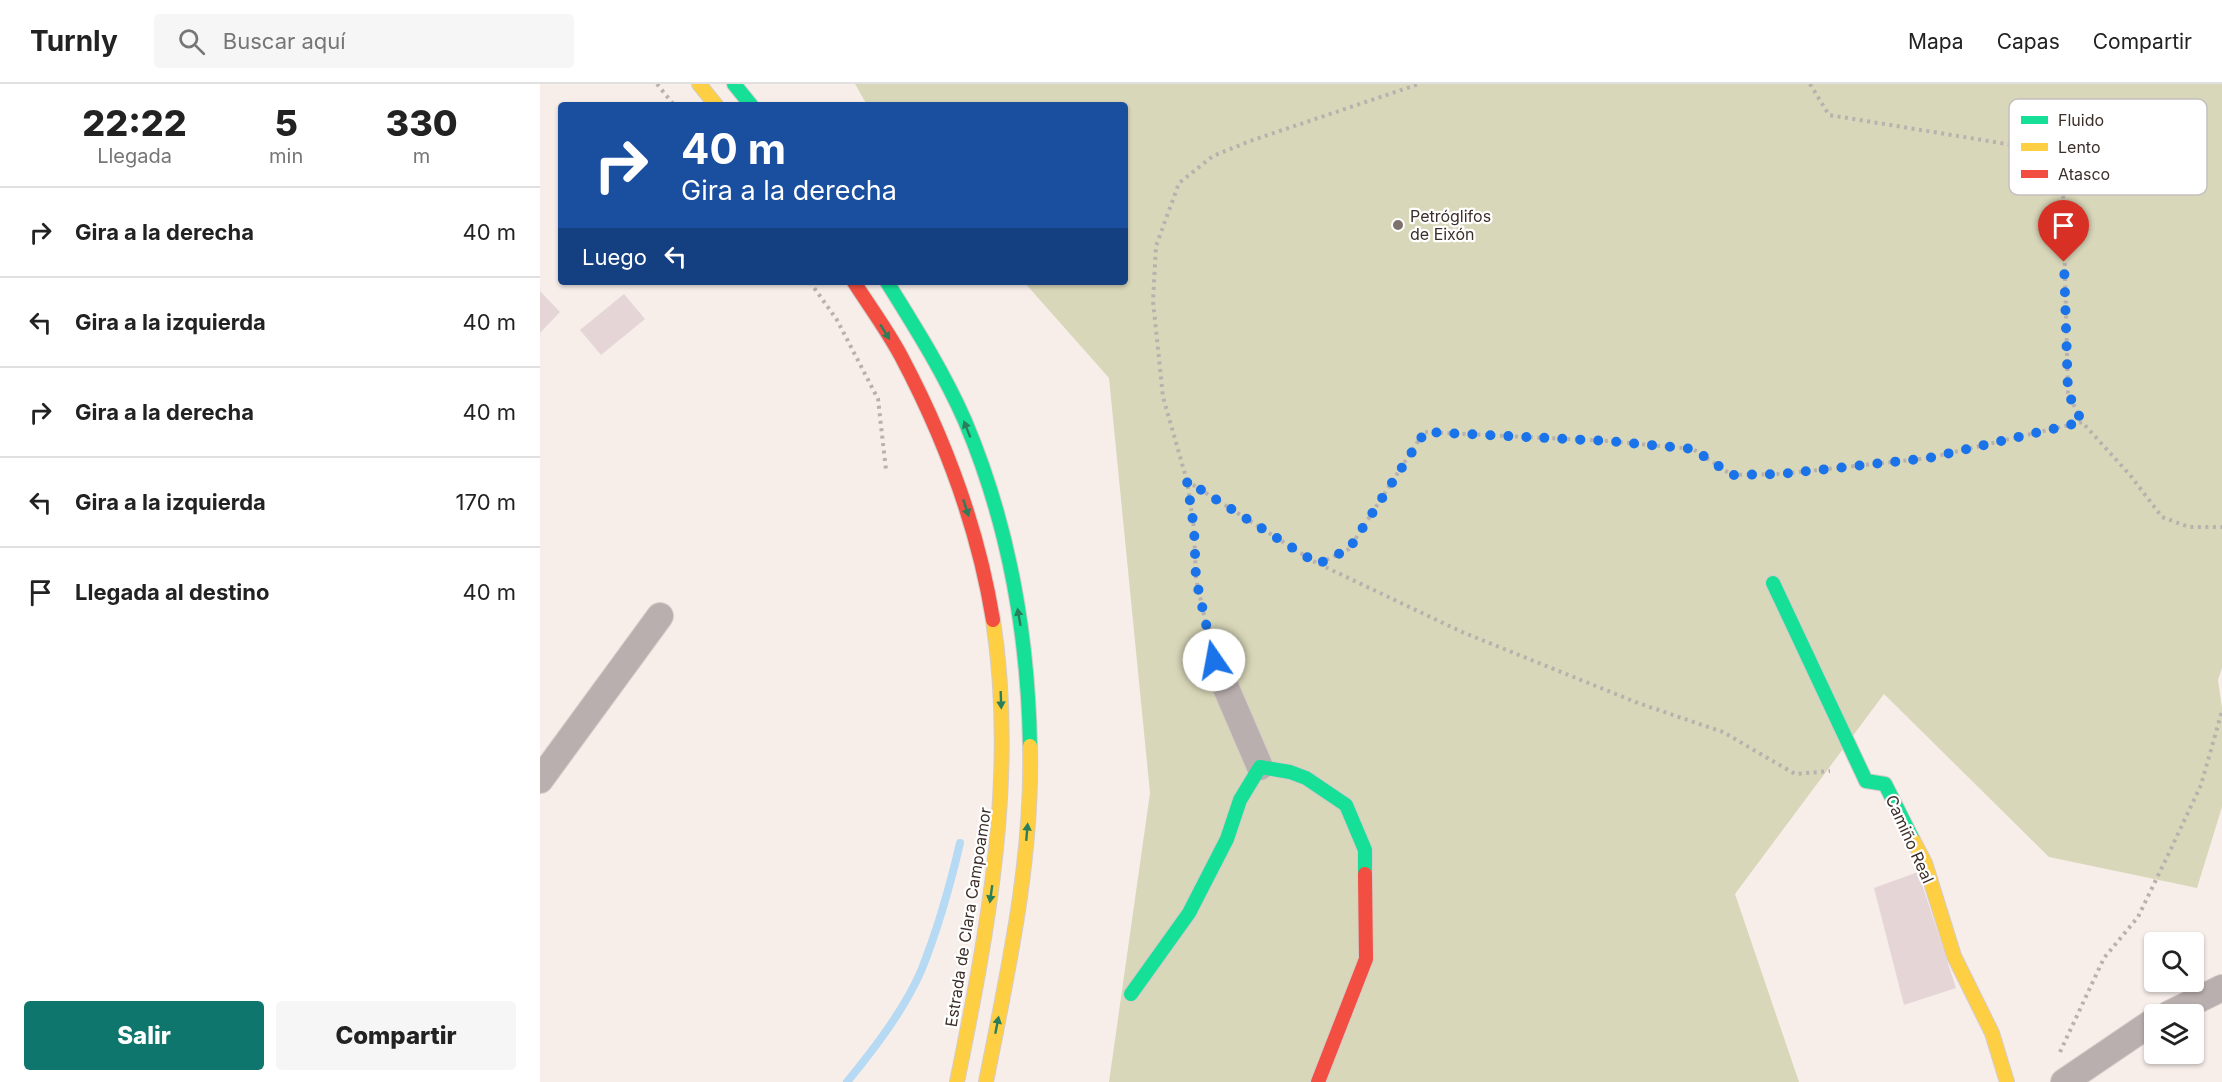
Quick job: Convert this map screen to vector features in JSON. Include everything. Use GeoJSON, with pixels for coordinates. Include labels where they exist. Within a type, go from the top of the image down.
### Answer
{"type":"FeatureCollection","features":[{"type":"Feature","properties":{"kind":"main road"},"geometry":{"type":"LineString","coordinates":[[699,84],[714,102]]}},
{"type":"Feature","properties":{"kind":"main road"},"geometry":{"type":"LineString","coordinates":[[734,84],[749,102]]}},
{"type":"Feature","properties":{"kind":"main road","name":"Estrada de Clara Campoamor"},"geometry":{"type":"LineString","coordinates":[[856,285],[899,354],[957,480],[974,537],[995,635],[1001,693],[1003,751],[997,855],[957,1082]]}},
{"type":"Feature","properties":{"kind":"main road"},"geometry":{"type":"LineString","coordinates":[[889,285],[922,336],[965,422],[998,514],[1012,573],[1025,657],[1029,692],[1031,753],[1025,859],[1010,960],[986,1082]]}},
{"type":"Feature","properties":{"kind":"main road"},"geometry":{"type":"LineString","coordinates":[[1773,583],[1861,769]]}},
{"type":"Feature","properties":{"kind":"main road"},"geometry":{"type":"LineString","coordinates":[[1131,994],[1189,913],[1227,839],[1240,800],[1260,767],[1290,772],[1306,778],[1346,805],[1365,850],[1366,959],[1318,1082]]}},
{"type":"Feature","properties":{"kind":"main road","name":"Camiño Real"},"geometry":{"type":"LineString","coordinates":[[1861,769],[1866,781],[1886,784],[1925,863],[1954,956],[1992,1033],[2007,1082]]}},
{"type":"Feature","properties":{"kind":"street"},"geometry":{"type":"LineString","coordinates":[[540,780],[660,616]]}},
{"type":"Feature","properties":{"kind":"street"},"geometry":{"type":"LineString","coordinates":[[1214,660],[1260,767]]}},
{"type":"Feature","properties":{"kind":"street"},"geometry":{"type":"LineString","coordinates":[[2189,1004],[2222,988]]}},
{"type":"Feature","properties":{"kind":"street"},"geometry":{"type":"LineString","coordinates":[[2064,1082],[2144,1028]]}},
{"type":"Feature","properties":{"kind":"path"},"geometry":{"type":"LineString","coordinates":[[657,84],[672,102]]}},
{"type":"Feature","properties":{"kind":"path"},"geometry":{"type":"LineString","coordinates":[[1214,660],[1196,579],[1194,528],[1187,481],[1163,397],[1153,301],[1156,246],[1179,183],[1213,156],[1250,141],[1419,84]]}},
{"type":"Feature","properties":{"kind":"path"},"geometry":{"type":"LineString","coordinates":[[1810,84],[1829,115],[2009,144]]}},
{"type":"Feature","properties":{"kind":"path"},"geometry":{"type":"LineString","coordinates":[[2063,195],[2068,393],[2082,422],[2130,475],[2162,517],[2189,527],[2222,527]]}},
{"type":"Feature","properties":{"kind":"path"},"geometry":{"type":"LineString","coordinates":[[812,285],[837,320],[878,399],[886,470]]}},
{"type":"Feature","properties":{"kind":"path"},"geometry":{"type":"LineString","coordinates":[[1318,564],[1349,549],[1425,432],[1608,441],[1693,449],[1732,475],[1781,474],[1929,458],[2082,422]]}},
{"type":"Feature","properties":{"kind":"path"},"geometry":{"type":"LineString","coordinates":[[1187,481],[1318,564],[1462,632],[1638,703],[1724,732],[1795,774],[1861,769]]}},
{"type":"Feature","properties":{"kind":"path"},"geometry":{"type":"LineString","coordinates":[[2060,1053],[2103,958],[2138,917],[2168,855],[2201,785],[2222,711]]}},
{"type":"Feature","properties":{"kind":"shaded area"},"geometry":{"type":"Polygon","coordinates":[[[855,84],[2222,84],[2222,668],[2218,680],[2222,708],[2222,807],[2197,888],[2049,857],[1884,694],[1735,894],[1799,1082],[1109,1082],[1150,793],[1109,378],[1027,285],[1128,285],[1128,102],[865,102],[855,84]]]}},
{"type":"Feature","properties":{"kind":"building"},"geometry":{"type":"Polygon","coordinates":[[[540,291],[560,312],[540,333],[540,291]]]}},
{"type":"Feature","properties":{"kind":"building"},"geometry":{"type":"Polygon","coordinates":[[[624,294],[645,319],[601,355],[580,330],[624,294]]]}},
{"type":"Feature","properties":{"kind":"building"},"geometry":{"type":"Polygon","coordinates":[[[1918,872],[1956,988],[1904,1005],[1874,888],[1918,872]]]}},
{"type":"Feature","properties":{"kind":"waterway"},"geometry":{"type":"LineString","coordinates":[[847,1082],[878,1043],[914,986],[933,939],[960,843]]}},
{"type":"Feature","properties":{"kind":"traffic: fast"},"geometry":{"type":"LineString","coordinates":[[734,84],[749,102]]}},
{"type":"Feature","properties":{"kind":"traffic: fast"},"geometry":{"type":"LineString","coordinates":[[889,285],[929,350],[957,403],[993,500],[1004,540],[1020,621],[1030,746]]}},
{"type":"Feature","properties":{"kind":"traffic: fast"},"geometry":{"type":"LineString","coordinates":[[1773,583],[1866,781],[1885,784],[1913,840]]}},
{"type":"Feature","properties":{"kind":"traffic: fast"},"geometry":{"type":"LineString","coordinates":[[1131,994],[1189,913],[1227,839],[1240,800],[1260,767],[1290,772],[1306,778],[1346,805],[1365,850],[1365,874]]}},
{"type":"Feature","properties":{"kind":"traffic: slow"},"geometry":{"type":"LineString","coordinates":[[699,84],[714,102]]}},
{"type":"Feature","properties":{"kind":"traffic: slow"},"geometry":{"type":"LineString","coordinates":[[957,1082],[979,968],[996,852],[1002,737],[1000,678],[993,620]]}},
{"type":"Feature","properties":{"kind":"traffic: slow"},"geometry":{"type":"LineString","coordinates":[[986,1082],[1010,957],[1023,873],[1030,788],[1030,746]]}},
{"type":"Feature","properties":{"kind":"traffic: slow"},"geometry":{"type":"LineString","coordinates":[[1913,840],[1925,863],[1954,956],[1992,1033],[2007,1082]]}},
{"type":"Feature","properties":{"kind":"traffic: jam"},"geometry":{"type":"LineString","coordinates":[[856,285],[901,356],[932,419],[969,518],[987,586],[993,620]]}},
{"type":"Feature","properties":{"kind":"traffic: jam"},"geometry":{"type":"LineString","coordinates":[[1318,1082],[1366,959],[1365,874]]}},
{"type":"Feature","properties":{"kind":"place","name":"Petróglifos de Eixón"},"geometry":{"type":"Point","coordinates":[1398,225]}},
{"type":"Feature","properties":{"kind":"route"},"geometry":{"type":"LineString","coordinates":[[1214,660],[1196,579],[1194,528],[1187,481],[1318,564],[1349,549],[1425,432],[1608,441],[1693,449],[1732,475],[1781,474],[1929,458],[2082,422],[2068,393],[2064,262]]}}]}
